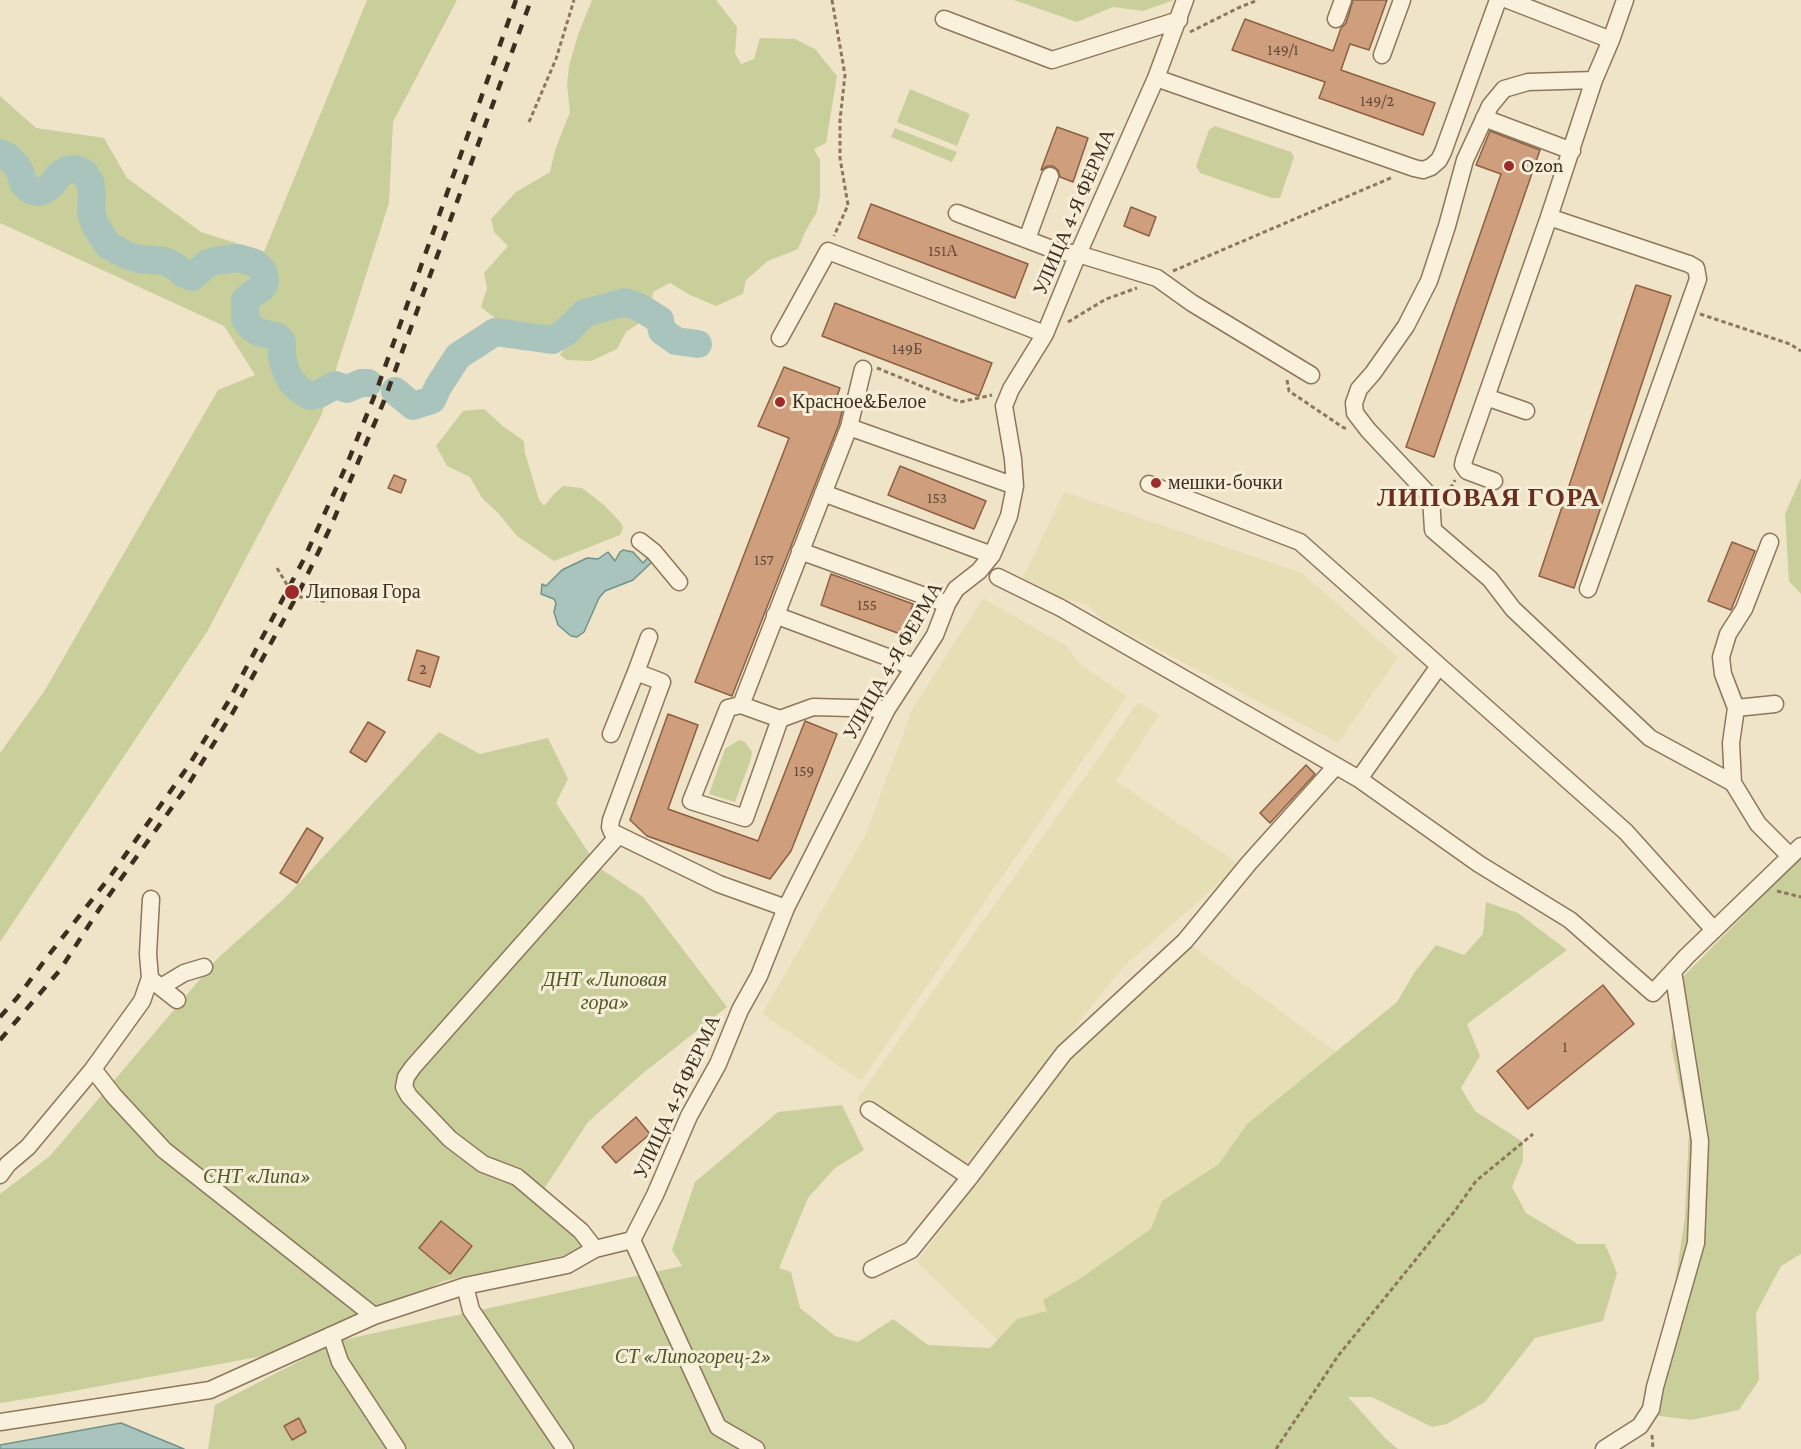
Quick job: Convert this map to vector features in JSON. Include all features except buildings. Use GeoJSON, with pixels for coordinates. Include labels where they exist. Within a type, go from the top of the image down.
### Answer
{"type":"FeatureCollection","features":[{"type":"Feature","properties":{"kind":"street","name":"УЛИЦА 4-Я ФЕРМА"},"geometry":{"type":"LineString","coordinates":[[632,1240],[655,1196],[689,1116],[718,1064],[740,1010],[759,976],[786,908],[887,710],[935,636],[947,604],[956,589],[979,571],[992,555],[1009,516],[1015,486],[1004,406],[1011,389],[1047,329],[1156,78],[1185,0]]}},
{"type":"Feature","properties":{"kind":"street"},"geometry":{"type":"LineString","coordinates":[[1336,19],[1343,0]]}},
{"type":"Feature","properties":{"kind":"street"},"geometry":{"type":"LineString","coordinates":[[1382,55],[1402,0]]}},
{"type":"Feature","properties":{"kind":"street"},"geometry":{"type":"LineString","coordinates":[[1156,78],[1423,170],[1439,160],[1443,152],[1498,0]]}},
{"type":"Feature","properties":{"kind":"street"},"geometry":{"type":"LineString","coordinates":[[1508,0],[1611,40]]}},
{"type":"Feature","properties":{"kind":"street"},"geometry":{"type":"LineString","coordinates":[[1494,481],[1470,472],[1463,465],[1594,80],[1625,0]]}},
{"type":"Feature","properties":{"kind":"street"},"geometry":{"type":"LineString","coordinates":[[944,19],[1052,60],[1179,20]]}},
{"type":"Feature","properties":{"kind":"street"},"geometry":{"type":"LineString","coordinates":[[1594,80],[1528,82],[1504,89],[1490,106],[1466,160],[1429,281],[1406,326],[1359,389],[1354,403],[1355,413],[1431,497],[1433,531],[1490,579],[1513,609],[1650,738],[1733,783]]}},
{"type":"Feature","properties":{"kind":"street"},"geometry":{"type":"LineString","coordinates":[[1484,118],[1572,150]]}},
{"type":"Feature","properties":{"kind":"street"},"geometry":{"type":"LineString","coordinates":[[1027,239],[1050,176]]}},
{"type":"Feature","properties":{"kind":"street"},"geometry":{"type":"LineString","coordinates":[[957,213],[1057,251],[1078,254],[1157,278],[1192,303],[1311,375]]}},
{"type":"Feature","properties":{"kind":"street"},"geometry":{"type":"LineString","coordinates":[[1549,217],[1696,268],[1698,279],[1588,589]]}},
{"type":"Feature","properties":{"kind":"street"},"geometry":{"type":"LineString","coordinates":[[780,338],[828,251],[1047,329]]}},
{"type":"Feature","properties":{"kind":"street"},"geometry":{"type":"LineString","coordinates":[[741,705],[849,427],[868,368]]}},
{"type":"Feature","properties":{"kind":"street"},"geometry":{"type":"LineString","coordinates":[[1486,398],[1526,411]]}},
{"type":"Feature","properties":{"kind":"street"},"geometry":{"type":"LineString","coordinates":[[849,427],[1015,486]]}},
{"type":"Feature","properties":{"kind":"street"},"geometry":{"type":"LineString","coordinates":[[1149,484],[1300,542],[1626,832],[1714,930]]}},
{"type":"Feature","properties":{"kind":"street"},"geometry":{"type":"LineString","coordinates":[[823,494],[992,555]]}},
{"type":"Feature","properties":{"kind":"street"},"geometry":{"type":"LineString","coordinates":[[640,541],[654,552],[679,582]]}},
{"type":"Feature","properties":{"kind":"street"},"geometry":{"type":"LineString","coordinates":[[998,577],[1062,608],[1359,780],[1479,864],[1570,920],[1653,993],[1795,851],[1758,824],[1733,783],[1731,743],[1736,708],[1723,674],[1721,657],[1728,634],[1744,609],[1770,542]]}},
{"type":"Feature","properties":{"kind":"street"},"geometry":{"type":"LineString","coordinates":[[800,551],[947,604]]}},
{"type":"Feature","properties":{"kind":"street"},"geometry":{"type":"LineString","coordinates":[[775,615],[914,668]]}},
{"type":"Feature","properties":{"kind":"street"},"geometry":{"type":"LineString","coordinates":[[611,734],[649,637]]}},
{"type":"Feature","properties":{"kind":"street"},"geometry":{"type":"LineString","coordinates":[[1359,780],[1440,666]]}},
{"type":"Feature","properties":{"kind":"street"},"geometry":{"type":"LineString","coordinates":[[636,672],[662,682],[611,820],[612,832],[719,884],[786,908]]}},
{"type":"Feature","properties":{"kind":"street"},"geometry":{"type":"LineString","coordinates":[[1736,708],[1775,704]]}},
{"type":"Feature","properties":{"kind":"street"},"geometry":{"type":"LineString","coordinates":[[780,719],[745,818],[691,801],[728,708],[741,705],[780,719],[813,707],[887,710]]}},
{"type":"Feature","properties":{"kind":"street"},"geometry":{"type":"LineString","coordinates":[[872,1269],[910,1250],[970,1177],[1064,1053],[1185,941],[1248,863],[1336,766]]}},
{"type":"Feature","properties":{"kind":"street"},"geometry":{"type":"LineString","coordinates":[[595,1249],[581,1231],[517,1177],[483,1164],[450,1139],[409,1096],[404,1087],[406,1077],[412,1067],[618,836]]}},
{"type":"Feature","properties":{"kind":"street"},"geometry":{"type":"LineString","coordinates":[[151,899],[148,954],[155,983],[177,1000]]}},
{"type":"Feature","properties":{"kind":"street"},"geometry":{"type":"LineString","coordinates":[[0,1175],[8,1164],[28,1147],[93,1069],[155,983],[204,967]]}},
{"type":"Feature","properties":{"kind":"street"},"geometry":{"type":"LineString","coordinates":[[1604,1449],[1640,1426],[1651,1409],[1655,1386],[1696,1243],[1700,1141],[1673,971]]}},
{"type":"Feature","properties":{"kind":"street"},"geometry":{"type":"LineString","coordinates":[[93,1069],[114,1096],[164,1150],[374,1316]]}},
{"type":"Feature","properties":{"kind":"street"},"geometry":{"type":"LineString","coordinates":[[869,1110],[970,1177]]}},
{"type":"Feature","properties":{"kind":"street"},"geometry":{"type":"LineString","coordinates":[[0,1422],[210,1390],[374,1316],[465,1286],[567,1265],[595,1249],[632,1240],[718,1427],[756,1449]]}},
{"type":"Feature","properties":{"kind":"street"},"geometry":{"type":"LineString","coordinates":[[465,1286],[471,1310],[565,1449]]}},
{"type":"Feature","properties":{"kind":"street"},"geometry":{"type":"LineString","coordinates":[[331,1335],[340,1362],[397,1449]]}},
{"type":"Feature","properties":{"kind":"path"},"geometry":{"type":"LineString","coordinates":[[529,122],[556,59],[574,0]]}},
{"type":"Feature","properties":{"kind":"path"},"geometry":{"type":"LineString","coordinates":[[828,251],[848,205],[840,158],[840,120],[845,75],[832,0]]}},
{"type":"Feature","properties":{"kind":"path"},"geometry":{"type":"LineString","coordinates":[[1170,42],[1258,0]]}},
{"type":"Feature","properties":{"kind":"path"},"geometry":{"type":"LineString","coordinates":[[1047,329],[1068,322],[1106,299],[1130,292],[1157,278],[1414,168]]}},
{"type":"Feature","properties":{"kind":"path"},"geometry":{"type":"LineString","coordinates":[[1687,310],[1790,344],[1801,351]]}},
{"type":"Feature","properties":{"kind":"path"},"geometry":{"type":"LineString","coordinates":[[1282,358],[1289,391],[1344,428],[1368,430]]}},
{"type":"Feature","properties":{"kind":"path"},"geometry":{"type":"LineString","coordinates":[[868,368],[960,402],[1011,389]]}},
{"type":"Feature","properties":{"kind":"path"},"geometry":{"type":"LineString","coordinates":[[276,568],[289,588],[299,592],[300,597],[328,602]]}},
{"type":"Feature","properties":{"kind":"path"},"geometry":{"type":"LineString","coordinates":[[1758,887],[1801,897]]}},
{"type":"Feature","properties":{"kind":"path"},"geometry":{"type":"LineString","coordinates":[[1276,1449],[1338,1356],[1454,1212],[1476,1181],[1533,1134]]}},
{"type":"Feature","properties":{"kind":"shaded area"},"geometry":{"type":"Polygon","coordinates":[[[1064,492],[1302,573],[1398,657],[1338,743],[1102,620],[1088,605],[1059,597],[1023,578],[1064,492]]]}},
{"type":"Feature","properties":{"kind":"shaded area"},"geometry":{"type":"Polygon","coordinates":[[[983,598],[1066,646],[1080,664],[1127,696],[861,1081],[762,1014],[866,834],[913,708],[983,598]]]}},
{"type":"Feature","properties":{"kind":"shaded area"},"geometry":{"type":"Polygon","coordinates":[[[1138,702],[1159,715],[1116,781],[1240,865],[1122,968],[959,1173],[857,1099],[1138,702]]]}},
{"type":"Feature","properties":{"kind":"shaded area"},"geometry":{"type":"Polygon","coordinates":[[[1192,946],[1336,1052],[1247,1124],[1220,1164],[1162,1201],[1152,1229],[1081,1278],[1043,1300],[1048,1311],[1017,1319],[998,1340],[917,1262],[1072,1052],[1192,946]]]}},
{"type":"Feature","properties":{"kind":"green space"},"geometry":{"type":"Polygon","coordinates":[[[367,0],[457,0],[393,122],[389,203],[321,416],[207,632],[0,942],[0,753],[45,690],[218,390],[255,375],[224,326],[0,223],[0,96],[36,128],[104,138],[127,178],[201,232],[264,252],[367,0]]]}},
{"type":"Feature","properties":{"kind":"green space"},"geometry":{"type":"Polygon","coordinates":[[[592,0],[716,0],[737,27],[735,53],[741,64],[754,59],[760,38],[795,39],[815,49],[837,76],[826,143],[814,149],[820,160],[820,196],[816,214],[798,249],[768,261],[746,280],[743,294],[716,306],[670,283],[653,292],[650,316],[626,332],[617,349],[591,361],[567,360],[560,355],[581,323],[569,323],[555,331],[534,331],[519,325],[505,326],[481,307],[487,288],[484,273],[508,246],[494,232],[491,219],[516,192],[550,172],[555,150],[570,112],[567,85],[569,65],[592,0]]]}},
{"type":"Feature","properties":{"kind":"green space"},"geometry":{"type":"Polygon","coordinates":[[[1014,0],[1174,0],[1143,11],[1113,7],[1077,22],[1014,0]]]}},
{"type":"Feature","properties":{"kind":"green space"},"geometry":{"type":"Polygon","coordinates":[[[910,89],[970,114],[957,146],[897,122],[910,89]]]}},
{"type":"Feature","properties":{"kind":"green space"},"geometry":{"type":"Polygon","coordinates":[[[1215,126],[1291,152],[1294,157],[1280,198],[1272,198],[1200,173],[1196,166],[1209,130],[1215,126]]]}},
{"type":"Feature","properties":{"kind":"green space"},"geometry":{"type":"Polygon","coordinates":[[[895,128],[957,152],[952,162],[891,137],[895,128]]]}},
{"type":"Feature","properties":{"kind":"green space"},"geometry":{"type":"Polygon","coordinates":[[[484,409],[524,441],[525,453],[539,500],[544,506],[563,486],[582,488],[604,505],[622,524],[623,529],[620,535],[554,561],[517,536],[482,498],[470,477],[447,466],[436,446],[463,411],[484,409]]]}},
{"type":"Feature","properties":{"kind":"green space"},"geometry":{"type":"Polygon","coordinates":[[[1801,478],[1801,594],[1789,581],[1785,514],[1801,478]]]}},
{"type":"Feature","properties":{"kind":"green space","name":"СНТ «Липа»"},"geometry":{"type":"Polygon","coordinates":[[[439,732],[480,754],[548,738],[568,779],[556,803],[598,867],[643,897],[727,1007],[642,1074],[588,1122],[544,1189],[546,1208],[583,1244],[580,1252],[444,1281],[381,1311],[274,1354],[0,1403],[0,1194],[50,1156],[218,958],[286,897],[439,732]]]}},
{"type":"Feature","properties":{"kind":"green space"},"geometry":{"type":"Polygon","coordinates":[[[739,740],[745,742],[752,752],[735,802],[709,794],[725,749],[739,740]]]}},
{"type":"Feature","properties":{"kind":"green space"},"geometry":{"type":"Polygon","coordinates":[[[1801,857],[1801,1254],[1781,1266],[1756,1313],[1759,1380],[1739,1410],[1691,1420],[1653,1415],[1685,1217],[1689,1131],[1671,1045],[1680,980],[1801,857]]]}},
{"type":"Feature","properties":{"kind":"green space","name":"СТ «Липогорец-2»"},"geometry":{"type":"Polygon","coordinates":[[[1486,902],[1518,913],[1567,950],[1467,1024],[1480,1056],[1461,1088],[1475,1111],[1523,1142],[1523,1161],[1512,1187],[1526,1213],[1578,1244],[1605,1244],[1617,1273],[1603,1321],[1535,1338],[1485,1402],[1447,1424],[1432,1427],[1372,1397],[1348,1397],[1398,1449],[208,1449],[215,1405],[338,1341],[682,1266],[672,1250],[695,1182],[778,1112],[842,1105],[864,1150],[835,1168],[808,1198],[779,1268],[791,1272],[800,1308],[835,1336],[858,1342],[893,1319],[928,1345],[990,1348],[1017,1319],[1047,1311],[1043,1300],[1081,1278],[1151,1229],[1162,1201],[1219,1164],[1247,1124],[1397,1002],[1414,973],[1436,945],[1464,955],[1483,934],[1486,902]]]}},
{"type":"Feature","properties":{"kind":"water"},"geometry":{"type":"Polygon","coordinates":[[[623,550],[633,552],[643,563],[652,553],[652,562],[633,580],[605,591],[599,598],[584,632],[577,637],[571,636],[558,625],[554,612],[556,603],[554,599],[541,594],[542,584],[546,586],[562,570],[587,558],[598,559],[608,552],[615,561],[623,550]]]}},
{"type":"Feature","properties":{"kind":"water"},"geometry":{"type":"Polygon","coordinates":[[[121,1423],[184,1449],[0,1449],[0,1445],[121,1423]]]}},
{"type":"Feature","properties":{"kind":"waterway"},"geometry":{"type":"LineString","coordinates":[[0,153],[16,165],[23,183],[30,190],[38,192],[45,190],[67,170],[76,169],[83,172],[90,181],[91,212],[95,225],[108,245],[126,255],[138,259],[165,261],[192,277],[208,263],[220,260],[238,258],[255,263],[263,271],[265,282],[261,289],[245,300],[245,319],[258,332],[278,337],[282,342],[285,368],[291,381],[300,390],[310,396],[335,385],[347,389],[361,383],[368,383]]}},
{"type":"Feature","properties":{"kind":"waterway"},"geometry":{"type":"LineString","coordinates":[[395,391],[413,406],[432,400],[458,356],[495,332],[552,340],[566,332],[585,313],[625,302],[639,307],[660,320],[662,331],[676,341],[698,344]]}},
{"type":"Feature","properties":{"kind":"railway"},"geometry":{"type":"LineString","coordinates":[[0,1017],[109,878],[189,765],[228,702],[304,559],[347,464],[376,392],[516,0]]}},
{"type":"Feature","properties":{"kind":"railway"},"geometry":{"type":"LineString","coordinates":[[0,1040],[60,970],[100,908],[188,785],[232,714],[299,592],[331,526],[384,401],[531,0]]}},
{"type":"Feature","properties":{"kind":"place","name":"Ozon"},"geometry":{"type":"Point","coordinates":[1509,166]}},
{"type":"Feature","properties":{"kind":"place","name":"Красное&Белое"},"geometry":{"type":"Point","coordinates":[780,402]}},
{"type":"Feature","properties":{"kind":"place","name":"мешки-бочки"},"geometry":{"type":"Point","coordinates":[1156,483]}},
{"type":"Feature","properties":{"kind":"place","name":"Липовая Гора"},"geometry":{"type":"Point","coordinates":[292,592]}},
{"type":"Feature","properties":{"kind":"district","name":"ЛИПОВАЯ ГОРА"},"geometry":{"type":"Point","coordinates":[1489,498]}},
{"type":"Feature","properties":{"kind":"park label","name":"ДНТ «Липовая гора»"},"geometry":{"type":"Point","coordinates":[605,992]}}]}
